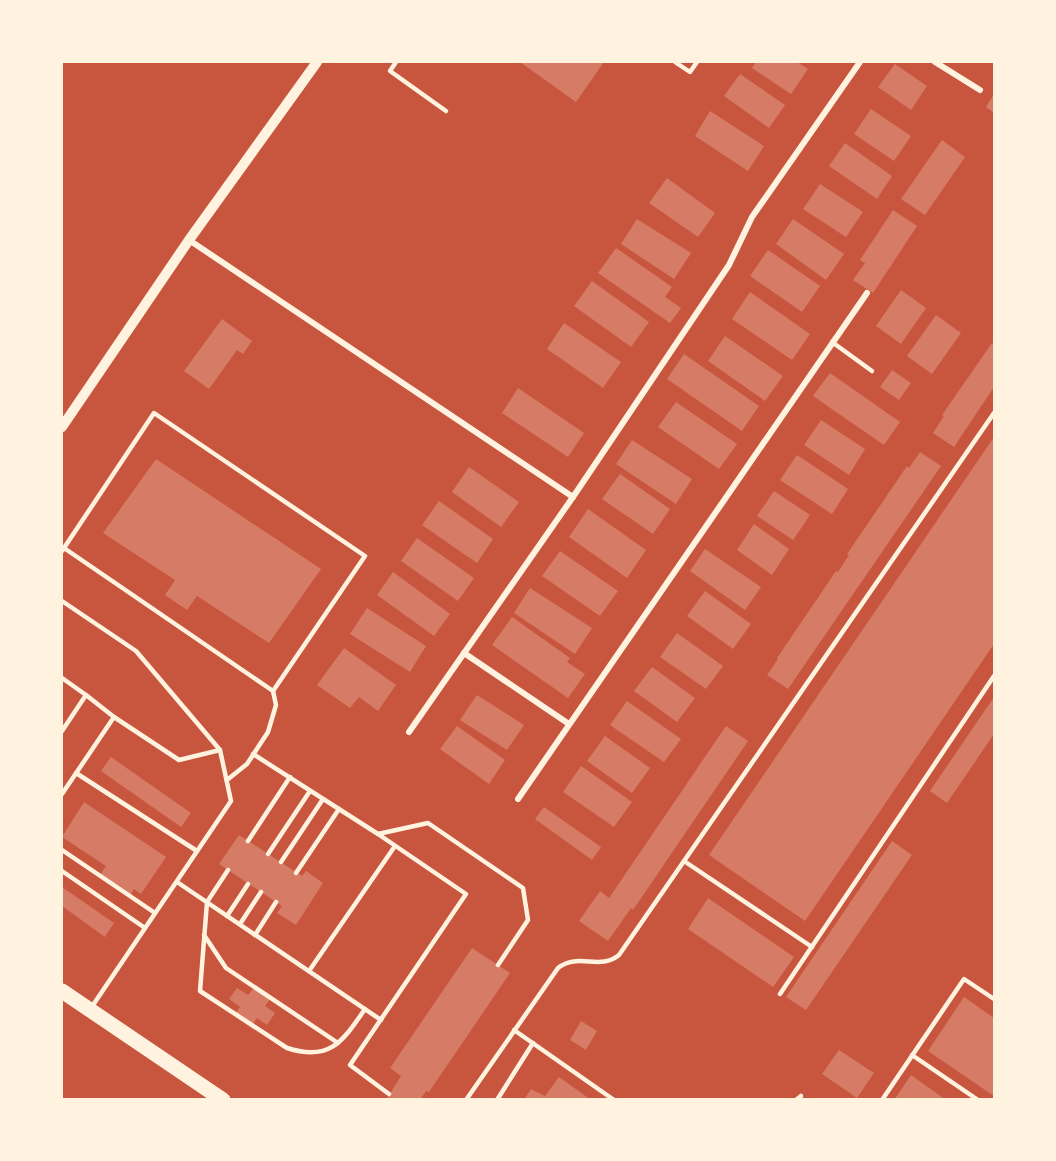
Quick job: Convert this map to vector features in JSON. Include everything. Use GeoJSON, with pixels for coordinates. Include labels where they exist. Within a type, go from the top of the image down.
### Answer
{"type":"FeatureCollection","features":[{"type":"Feature","properties":{"kind":"main road"},"geometry":{"type":"LineString","coordinates":[[62,991],[223,1100]]}},
{"type":"Feature","properties":{"kind":"street"},"geometry":{"type":"LineString","coordinates":[[62,427],[189,240],[317,62]]}},
{"type":"Feature","properties":{"kind":"street"},"geometry":{"type":"LineString","coordinates":[[409,732],[573,496],[729,265],[752,217],[860,62]]}},
{"type":"Feature","properties":{"kind":"street"},"geometry":{"type":"LineString","coordinates":[[935,62],[980,90]]}},
{"type":"Feature","properties":{"kind":"street"},"geometry":{"type":"LineString","coordinates":[[189,240],[573,496]]}},
{"type":"Feature","properties":{"kind":"street"},"geometry":{"type":"LineString","coordinates":[[518,799],[867,293]]}},
{"type":"Feature","properties":{"kind":"street"},"geometry":{"type":"LineString","coordinates":[[464,653],[569,724]]}},
{"type":"Feature","properties":{"kind":"lane"},"geometry":{"type":"LineString","coordinates":[[396,62],[390,70],[446,111]]}},
{"type":"Feature","properties":{"kind":"lane"},"geometry":{"type":"LineString","coordinates":[[675,62],[690,72],[697,62]]}},
{"type":"Feature","properties":{"kind":"lane"},"geometry":{"type":"LineString","coordinates":[[832,342],[872,371]]}},
{"type":"Feature","properties":{"kind":"lane"},"geometry":{"type":"LineString","coordinates":[[227,780],[246,764],[268,732],[276,705],[273,691],[63,550],[154,413],[365,556],[273,691]]}},
{"type":"Feature","properties":{"kind":"lane"},"geometry":{"type":"LineString","coordinates":[[466,1100],[553,973],[564,963],[579,960],[604,963],[619,955],[994,413]]}},
{"type":"Feature","properties":{"kind":"lane"},"geometry":{"type":"LineString","coordinates":[[62,600],[136,651],[220,750],[231,801],[90,1010]]}},
{"type":"Feature","properties":{"kind":"lane"},"geometry":{"type":"LineString","coordinates":[[780,994],[994,676]]}},
{"type":"Feature","properties":{"kind":"lane"},"geometry":{"type":"LineString","coordinates":[[62,678],[114,717],[179,760],[220,750]]}},
{"type":"Feature","properties":{"kind":"lane"},"geometry":{"type":"LineString","coordinates":[[62,731],[86,694]]}},
{"type":"Feature","properties":{"kind":"lane"},"geometry":{"type":"LineString","coordinates":[[62,794],[114,717]]}},
{"type":"Feature","properties":{"kind":"lane"},"geometry":{"type":"LineString","coordinates":[[253,754],[378,834],[466,894],[350,1065],[389,1094]]}},
{"type":"Feature","properties":{"kind":"lane"},"geometry":{"type":"LineString","coordinates":[[76,772],[198,851]]}},
{"type":"Feature","properties":{"kind":"lane"},"geometry":{"type":"LineString","coordinates":[[248,841],[290,777]]}},
{"type":"Feature","properties":{"kind":"lane"},"geometry":{"type":"LineString","coordinates":[[268,854],[310,791]]}},
{"type":"Feature","properties":{"kind":"lane"},"geometry":{"type":"LineString","coordinates":[[281,862],[323,799]]}},
{"type":"Feature","properties":{"kind":"lane"},"geometry":{"type":"LineString","coordinates":[[296,873],[339,809]]}},
{"type":"Feature","properties":{"kind":"lane"},"geometry":{"type":"LineString","coordinates":[[378,834],[428,823],[523,888],[528,920],[498,965]]}},
{"type":"Feature","properties":{"kind":"lane"},"geometry":{"type":"LineString","coordinates":[[309,971],[395,846]]}},
{"type":"Feature","properties":{"kind":"lane"},"geometry":{"type":"LineString","coordinates":[[62,850],[155,913]]}},
{"type":"Feature","properties":{"kind":"lane"},"geometry":{"type":"LineString","coordinates":[[684,861],[812,947]]}},
{"type":"Feature","properties":{"kind":"lane"},"geometry":{"type":"LineString","coordinates":[[228,870],[207,902],[200,991],[287,1048],[298,1052],[322,1051],[338,1043],[347,1035],[365,1009]]}},
{"type":"Feature","properties":{"kind":"lane"},"geometry":{"type":"LineString","coordinates":[[62,871],[145,928]]}},
{"type":"Feature","properties":{"kind":"lane"},"geometry":{"type":"LineString","coordinates":[[177,882],[381,1020]]}},
{"type":"Feature","properties":{"kind":"lane"},"geometry":{"type":"LineString","coordinates":[[227,916],[248,884]]}},
{"type":"Feature","properties":{"kind":"lane"},"geometry":{"type":"LineString","coordinates":[[240,924],[261,892]]}},
{"type":"Feature","properties":{"kind":"lane"},"geometry":{"type":"LineString","coordinates":[[255,935],[276,902]]}},
{"type":"Feature","properties":{"kind":"lane"},"geometry":{"type":"LineString","coordinates":[[204,934],[226,968],[338,1043]]}},
{"type":"Feature","properties":{"kind":"lane"},"geometry":{"type":"LineString","coordinates":[[882,1100],[964,979],[994,999]]}},
{"type":"Feature","properties":{"kind":"lane"},"geometry":{"type":"LineString","coordinates":[[514,1030],[614,1100]]}},
{"type":"Feature","properties":{"kind":"lane"},"geometry":{"type":"LineString","coordinates":[[497,1100],[533,1043]]}},
{"type":"Feature","properties":{"kind":"lane"},"geometry":{"type":"LineString","coordinates":[[912,1055],[978,1100]]}},
{"type":"Feature","properties":{"kind":"building"},"geometry":{"type":"Polygon","coordinates":[[[520,62],[604,62],[576,102],[520,62]]]}},
{"type":"Feature","properties":{"kind":"building"},"geometry":{"type":"Polygon","coordinates":[[[756,62],[797,62],[808,69],[791,94],[752,68],[756,62]]]}},
{"type":"Feature","properties":{"kind":"building"},"geometry":{"type":"Polygon","coordinates":[[[895,64],[927,86],[911,110],[878,87],[895,64]]]}},
{"type":"Feature","properties":{"kind":"building"},"geometry":{"type":"Polygon","coordinates":[[[740,74],[785,105],[769,128],[724,96],[740,74]]]}},
{"type":"Feature","properties":{"kind":"building"},"geometry":{"type":"Polygon","coordinates":[[[994,94],[994,113],[986,107],[994,94]]]}},
{"type":"Feature","properties":{"kind":"building"},"geometry":{"type":"Polygon","coordinates":[[[871,109],[911,136],[894,161],[854,134],[871,109]]]}},
{"type":"Feature","properties":{"kind":"building"},"geometry":{"type":"Polygon","coordinates":[[[710,111],[764,146],[748,171],[695,136],[710,111]]]}},
{"type":"Feature","properties":{"kind":"building"},"geometry":{"type":"Polygon","coordinates":[[[942,140],[965,157],[925,215],[901,199],[942,140]]]}},
{"type":"Feature","properties":{"kind":"building"},"geometry":{"type":"Polygon","coordinates":[[[845,143],[892,176],[877,199],[829,166],[845,143]]]}},
{"type":"Feature","properties":{"kind":"building"},"geometry":{"type":"Polygon","coordinates":[[[667,178],[715,213],[698,237],[649,203],[667,178]]]}},
{"type":"Feature","properties":{"kind":"building"},"geometry":{"type":"Polygon","coordinates":[[[820,184],[863,212],[846,237],[803,209],[820,184]]]}},
{"type":"Feature","properties":{"kind":"building"},"geometry":{"type":"Polygon","coordinates":[[[893,210],[917,226],[873,293],[853,280],[865,263],[860,260],[893,210]]]}},
{"type":"Feature","properties":{"kind":"building"},"geometry":{"type":"Polygon","coordinates":[[[637,219],[691,253],[674,279],[621,244],[637,219]]]}},
{"type":"Feature","properties":{"kind":"building"},"geometry":{"type":"Polygon","coordinates":[[[793,219],[844,254],[826,280],[776,244],[793,219]]]}},
{"type":"Feature","properties":{"kind":"building"},"geometry":{"type":"Polygon","coordinates":[[[616,248],[672,287],[665,297],[681,308],[670,323],[598,273],[616,248]]]}},
{"type":"Feature","properties":{"kind":"building"},"geometry":{"type":"Polygon","coordinates":[[[768,250],[820,286],[802,312],[750,276],[768,250]]]}},
{"type":"Feature","properties":{"kind":"building"},"geometry":{"type":"Polygon","coordinates":[[[592,281],[649,322],[631,347],[574,306],[592,281]]]}},
{"type":"Feature","properties":{"kind":"building"},"geometry":{"type":"Polygon","coordinates":[[[901,290],[926,308],[901,344],[876,326],[901,290]]]}},
{"type":"Feature","properties":{"kind":"building"},"geometry":{"type":"Polygon","coordinates":[[[750,292],[810,334],[792,360],[732,319],[750,292]]]}},
{"type":"Feature","properties":{"kind":"building"},"geometry":{"type":"Polygon","coordinates":[[[936,315],[961,333],[932,374],[907,356],[936,315]]]}},
{"type":"Feature","properties":{"kind":"building"},"geometry":{"type":"Polygon","coordinates":[[[222,319],[252,341],[243,354],[237,350],[209,389],[184,371],[222,319]]]}},
{"type":"Feature","properties":{"kind":"building"},"geometry":{"type":"Polygon","coordinates":[[[564,323],[621,362],[603,388],[547,349],[564,323]]]}},
{"type":"Feature","properties":{"kind":"building"},"geometry":{"type":"Polygon","coordinates":[[[725,336],[783,376],[765,401],[708,361],[725,336]]]}},
{"type":"Feature","properties":{"kind":"building"},"geometry":{"type":"Polygon","coordinates":[[[992,343],[994,345],[994,387],[954,447],[933,433],[944,416],[942,415],[992,343]]]}},
{"type":"Feature","properties":{"kind":"building"},"geometry":{"type":"Polygon","coordinates":[[[684,354],[759,406],[742,431],[667,379],[684,354]]]}},
{"type":"Feature","properties":{"kind":"building"},"geometry":{"type":"Polygon","coordinates":[[[892,370],[911,383],[899,400],[880,387],[892,370]]]}},
{"type":"Feature","properties":{"kind":"building"},"geometry":{"type":"Polygon","coordinates":[[[830,373],[900,422],[884,445],[813,396],[830,373]]]}},
{"type":"Feature","properties":{"kind":"building"},"geometry":{"type":"Polygon","coordinates":[[[518,388],[584,433],[568,457],[502,413],[518,388]]]}},
{"type":"Feature","properties":{"kind":"building"},"geometry":{"type":"Polygon","coordinates":[[[676,402],[737,444],[719,469],[658,427],[676,402]]]}},
{"type":"Feature","properties":{"kind":"building"},"geometry":{"type":"Polygon","coordinates":[[[821,420],[865,449],[849,475],[804,445],[821,420]]]}},
{"type":"Feature","properties":{"kind":"building"},"geometry":{"type":"Polygon","coordinates":[[[994,437],[994,644],[805,921],[709,855],[994,437]]]}},
{"type":"Feature","properties":{"kind":"building"},"geometry":{"type":"Polygon","coordinates":[[[632,440],[692,479],[676,504],[616,464],[632,440]]]}},
{"type":"Feature","properties":{"kind":"building"},"geometry":{"type":"Polygon","coordinates":[[[920,452],[941,466],[788,689],[767,675],[907,466],[909,468],[920,452]]]}},
{"type":"Feature","properties":{"kind":"building"},"geometry":{"type":"Polygon","coordinates":[[[797,455],[848,489],[832,514],[780,480],[797,455]]]}},
{"type":"Feature","properties":{"kind":"building"},"geometry":{"type":"Polygon","coordinates":[[[156,459],[321,569],[269,643],[197,596],[187,610],[165,595],[175,580],[103,533],[156,459]]]}},
{"type":"Feature","properties":{"kind":"building"},"geometry":{"type":"Polygon","coordinates":[[[469,467],[519,502],[501,527],[452,492],[469,467]]]}},
{"type":"Feature","properties":{"kind":"building"},"geometry":{"type":"Polygon","coordinates":[[[620,474],[670,509],[653,534],[602,499],[620,474]]]}},
{"type":"Feature","properties":{"kind":"building"},"geometry":{"type":"Polygon","coordinates":[[[774,491],[810,515],[793,540],[757,516],[774,491]]]}},
{"type":"Feature","properties":{"kind":"building"},"geometry":{"type":"Polygon","coordinates":[[[439,501],[493,539],[477,563],[422,525],[439,501]]]}},
{"type":"Feature","properties":{"kind":"building"},"geometry":{"type":"Polygon","coordinates":[[[588,509],[646,550],[627,578],[569,537],[588,509]]]}},
{"type":"Feature","properties":{"kind":"building"},"geometry":{"type":"Polygon","coordinates":[[[754,524],[789,549],[772,575],[737,550],[754,524]]]}},
{"type":"Feature","properties":{"kind":"building"},"geometry":{"type":"Polygon","coordinates":[[[417,538],[474,578],[458,601],[401,561],[417,538]]]}},
{"type":"Feature","properties":{"kind":"building"},"geometry":{"type":"Polygon","coordinates":[[[705,549],[761,587],[745,610],[690,571],[705,549]]]}},
{"type":"Feature","properties":{"kind":"building"},"geometry":{"type":"Polygon","coordinates":[[[560,551],[618,591],[600,616],[542,576],[560,551]]]}},
{"type":"Feature","properties":{"kind":"building"},"geometry":{"type":"Polygon","coordinates":[[[393,572],[450,614],[434,636],[377,595],[393,572]]]}},
{"type":"Feature","properties":{"kind":"building"},"geometry":{"type":"Polygon","coordinates":[[[530,588],[592,628],[575,654],[514,613],[530,588]]]}},
{"type":"Feature","properties":{"kind":"building"},"geometry":{"type":"Polygon","coordinates":[[[705,591],[751,624],[733,649],[687,616],[705,591]]]}},
{"type":"Feature","properties":{"kind":"building"},"geometry":{"type":"Polygon","coordinates":[[[367,608],[426,646],[410,672],[350,634],[367,608]]]}},
{"type":"Feature","properties":{"kind":"building"},"geometry":{"type":"Polygon","coordinates":[[[512,617],[570,658],[567,662],[585,674],[568,698],[492,645],[512,617]]]}},
{"type":"Feature","properties":{"kind":"building"},"geometry":{"type":"Polygon","coordinates":[[[677,633],[723,666],[706,689],[660,657],[677,633]]]}},
{"type":"Feature","properties":{"kind":"building"},"geometry":{"type":"Polygon","coordinates":[[[344,648],[396,685],[378,711],[359,697],[350,708],[317,685],[344,648]]]}},
{"type":"Feature","properties":{"kind":"building"},"geometry":{"type":"Polygon","coordinates":[[[652,667],[695,698],[677,722],[634,691],[652,667]]]}},
{"type":"Feature","properties":{"kind":"building"},"geometry":{"type":"Polygon","coordinates":[[[477,695],[524,725],[507,750],[460,720],[477,695]]]}},
{"type":"Feature","properties":{"kind":"building"},"geometry":{"type":"Polygon","coordinates":[[[994,697],[994,734],[947,803],[930,791],[994,697]]]}},
{"type":"Feature","properties":{"kind":"building"},"geometry":{"type":"Polygon","coordinates":[[[627,701],[681,739],[664,762],[610,725],[627,701]]]}},
{"type":"Feature","properties":{"kind":"building"},"geometry":{"type":"Polygon","coordinates":[[[457,726],[505,760],[489,784],[440,749],[457,726]]]}},
{"type":"Feature","properties":{"kind":"building"},"geometry":{"type":"Polygon","coordinates":[[[726,726],[748,741],[633,910],[631,908],[608,941],[579,921],[600,891],[609,898],[726,726]]]}},
{"type":"Feature","properties":{"kind":"building"},"geometry":{"type":"Polygon","coordinates":[[[605,736],[650,768],[632,793],[587,761],[605,736]]]}},
{"type":"Feature","properties":{"kind":"building"},"geometry":{"type":"Polygon","coordinates":[[[111,757],[191,813],[181,827],[101,771],[111,757]]]}},
{"type":"Feature","properties":{"kind":"building"},"geometry":{"type":"Polygon","coordinates":[[[581,766],[632,802],[614,827],[563,792],[581,766]]]}},
{"type":"Feature","properties":{"kind":"building"},"geometry":{"type":"Polygon","coordinates":[[[84,802],[166,857],[141,894],[134,889],[130,896],[100,875],[106,866],[62,837],[84,802]]]}},
{"type":"Feature","properties":{"kind":"building"},"geometry":{"type":"Polygon","coordinates":[[[544,807],[601,847],[592,860],[535,819],[544,807]]]}},
{"type":"Feature","properties":{"kind":"building"},"geometry":{"type":"Polygon","coordinates":[[[239,835],[302,876],[306,871],[323,883],[296,925],[277,913],[282,906],[219,864],[239,835]]]}},
{"type":"Feature","properties":{"kind":"building"},"geometry":{"type":"Polygon","coordinates":[[[892,841],[912,855],[806,1010],[786,997],[892,841]]]}},
{"type":"Feature","properties":{"kind":"building"},"geometry":{"type":"Polygon","coordinates":[[[62,887],[114,923],[105,937],[62,906],[62,887]]]}},
{"type":"Feature","properties":{"kind":"building"},"geometry":{"type":"Polygon","coordinates":[[[708,898],[794,957],[773,987],[688,929],[708,898]]]}},
{"type":"Feature","properties":{"kind":"building"},"geometry":{"type":"Polygon","coordinates":[[[472,948],[510,973],[429,1092],[426,1091],[420,1100],[386,1100],[401,1076],[390,1068],[472,948]]]}},
{"type":"Feature","properties":{"kind":"building"},"geometry":{"type":"Polygon","coordinates":[[[237,988],[248,995],[254,988],[270,999],[265,1006],[275,1013],[267,1025],[257,1018],[253,1024],[236,1013],[240,1007],[229,999],[237,988]]]}},
{"type":"Feature","properties":{"kind":"building"},"geometry":{"type":"Polygon","coordinates":[[[964,997],[994,1018],[994,1096],[928,1051],[964,997]]]}},
{"type":"Feature","properties":{"kind":"building"},"geometry":{"type":"Polygon","coordinates":[[[581,1021],[597,1031],[586,1050],[570,1040],[581,1021]]]}},
{"type":"Feature","properties":{"kind":"building"},"geometry":{"type":"Polygon","coordinates":[[[839,1050],[874,1073],[857,1098],[822,1074],[839,1050]]]}},
{"type":"Feature","properties":{"kind":"building"},"geometry":{"type":"Polygon","coordinates":[[[911,1075],[946,1100],[894,1100],[911,1075]]]}},
{"type":"Feature","properties":{"kind":"building"},"geometry":{"type":"Polygon","coordinates":[[[559,1077],[591,1100],[524,1100],[531,1089],[545,1096],[559,1077]]]}}]}
